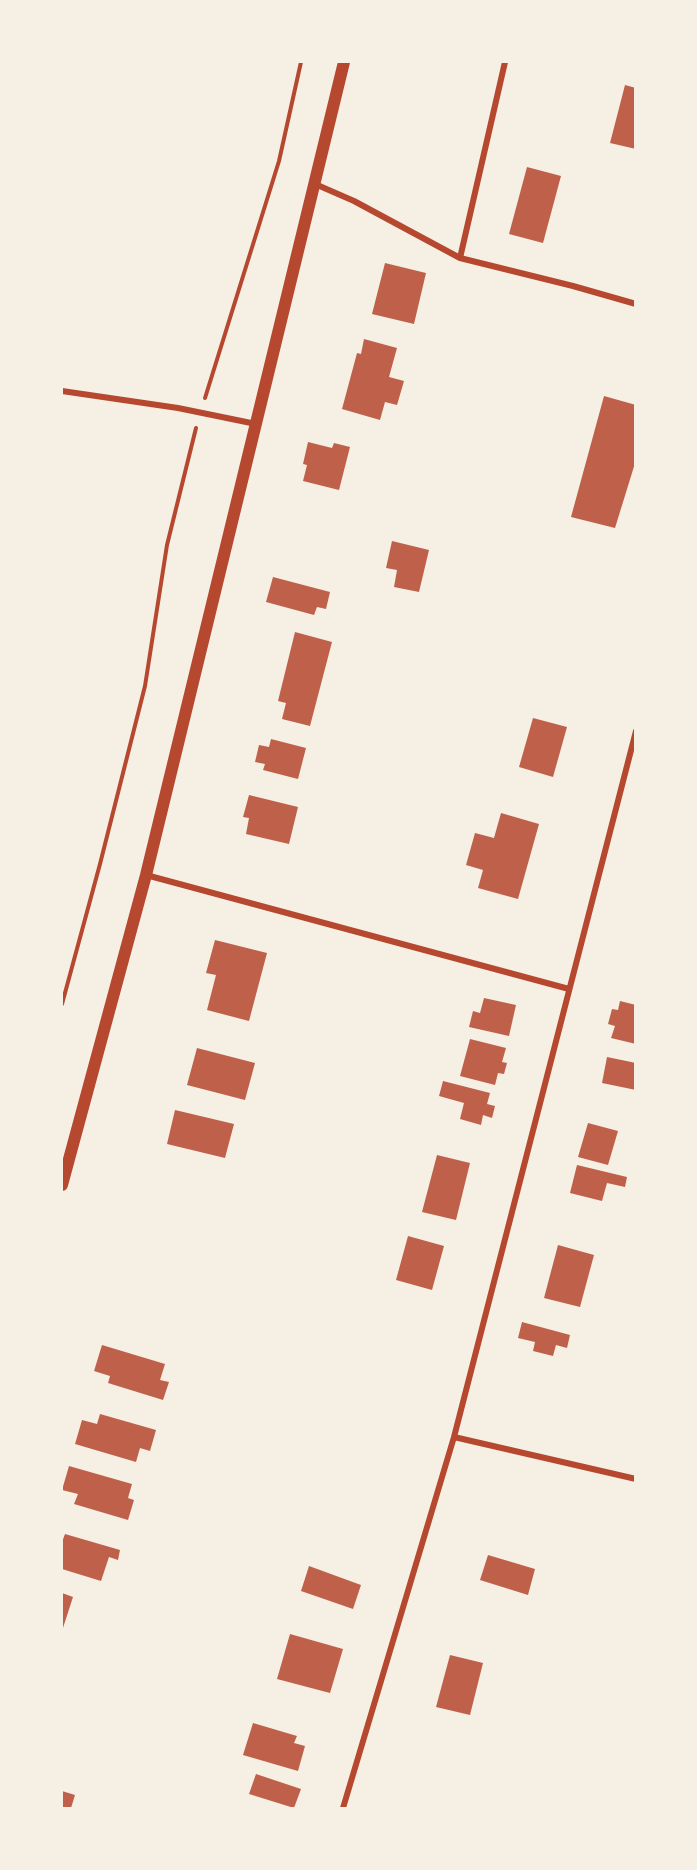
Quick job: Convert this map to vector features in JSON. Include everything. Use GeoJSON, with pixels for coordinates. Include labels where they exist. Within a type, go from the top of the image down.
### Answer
{"type":"FeatureCollection","features":[{"type":"Feature","properties":{"kind":"main road"},"geometry":{"type":"LineString","coordinates":[[62,1185],[146,875],[344,62]]}},
{"type":"Feature","properties":{"kind":"street"},"geometry":{"type":"LineString","coordinates":[[460,258],[505,62]]}},
{"type":"Feature","properties":{"kind":"street"},"geometry":{"type":"LineString","coordinates":[[314,183],[354,201],[460,258],[636,304]]}},
{"type":"Feature","properties":{"kind":"street"},"geometry":{"type":"LineString","coordinates":[[62,391],[257,424]]}},
{"type":"Feature","properties":{"kind":"street"},"geometry":{"type":"LineString","coordinates":[[343,1809],[454,1437],[636,731]]}},
{"type":"Feature","properties":{"kind":"street"},"geometry":{"type":"LineString","coordinates":[[146,875],[568,989]]}},
{"type":"Feature","properties":{"kind":"street"},"geometry":{"type":"LineString","coordinates":[[454,1437],[636,1479]]}},
{"type":"Feature","properties":{"kind":"path"},"geometry":{"type":"LineString","coordinates":[[62,1004],[145,686],[167,545],[200,413],[279,161],[301,62]]}},
{"type":"Feature","properties":{"kind":"building"},"geometry":{"type":"Polygon","coordinates":[[[625,85],[636,88],[636,149],[610,143],[625,85]]]}},
{"type":"Feature","properties":{"kind":"building"},"geometry":{"type":"Polygon","coordinates":[[[527,167],[561,176],[543,243],[509,234],[527,167]]]}},
{"type":"Feature","properties":{"kind":"building"},"geometry":{"type":"Polygon","coordinates":[[[385,263],[426,273],[414,324],[372,314],[385,263]]]}},
{"type":"Feature","properties":{"kind":"building"},"geometry":{"type":"Polygon","coordinates":[[[364,339],[397,348],[389,377],[404,381],[397,405],[385,402],[380,420],[342,409],[357,353],[361,354],[364,339]]]}},
{"type":"Feature","properties":{"kind":"building"},"geometry":{"type":"Polygon","coordinates":[[[604,396],[636,405],[636,460],[615,528],[571,517],[604,396]]]}},
{"type":"Feature","properties":{"kind":"building"},"geometry":{"type":"Polygon","coordinates":[[[308,442],[332,448],[334,443],[350,447],[339,490],[303,481],[307,465],[303,464],[308,442]]]}},
{"type":"Feature","properties":{"kind":"building"},"geometry":{"type":"Polygon","coordinates":[[[392,541],[429,550],[419,592],[394,587],[397,570],[386,568],[392,541]]]}},
{"type":"Feature","properties":{"kind":"building"},"geometry":{"type":"Polygon","coordinates":[[[273,577],[330,592],[326,609],[317,607],[314,615],[266,602],[273,577]]]}},
{"type":"Feature","properties":{"kind":"building"},"geometry":{"type":"Polygon","coordinates":[[[295,632],[332,642],[310,726],[282,719],[286,703],[278,701],[295,632]]]}},
{"type":"Feature","properties":{"kind":"building"},"geometry":{"type":"Polygon","coordinates":[[[533,718],[567,727],[553,777],[519,767],[533,718]]]}},
{"type":"Feature","properties":{"kind":"building"},"geometry":{"type":"Polygon","coordinates":[[[271,739],[306,748],[298,779],[263,770],[265,764],[255,762],[259,745],[269,747],[271,739]]]}},
{"type":"Feature","properties":{"kind":"building"},"geometry":{"type":"Polygon","coordinates":[[[249,795],[298,807],[289,844],[246,834],[249,818],[243,817],[249,795]]]}},
{"type":"Feature","properties":{"kind":"building"},"geometry":{"type":"Polygon","coordinates":[[[501,813],[539,824],[518,899],[478,888],[483,870],[466,865],[475,833],[494,838],[501,813]]]}},
{"type":"Feature","properties":{"kind":"building"},"geometry":{"type":"Polygon","coordinates":[[[215,940],[267,953],[249,1021],[207,1010],[216,975],[206,973],[215,940]]]}},
{"type":"Feature","properties":{"kind":"building"},"geometry":{"type":"Polygon","coordinates":[[[484,998],[516,1005],[509,1036],[469,1027],[473,1011],[480,1013],[484,998]]]}},
{"type":"Feature","properties":{"kind":"building"},"geometry":{"type":"Polygon","coordinates":[[[620,1001],[636,1005],[636,1044],[611,1038],[615,1026],[608,1024],[612,1009],[618,1010],[620,1001]]]}},
{"type":"Feature","properties":{"kind":"building"},"geometry":{"type":"Polygon","coordinates":[[[470,1039],[506,1048],[502,1062],[507,1063],[504,1074],[498,1073],[495,1085],[460,1076],[470,1039]]]}},
{"type":"Feature","properties":{"kind":"building"},"geometry":{"type":"Polygon","coordinates":[[[197,1048],[255,1063],[245,1100],[187,1085],[197,1048]]]}},
{"type":"Feature","properties":{"kind":"building"},"geometry":{"type":"Polygon","coordinates":[[[607,1057],[636,1063],[636,1090],[602,1083],[607,1057]]]}},
{"type":"Feature","properties":{"kind":"building"},"geometry":{"type":"Polygon","coordinates":[[[443,1081],[490,1093],[487,1104],[495,1106],[492,1118],[483,1115],[481,1125],[460,1119],[464,1103],[439,1096],[443,1081]]]}},
{"type":"Feature","properties":{"kind":"building"},"geometry":{"type":"Polygon","coordinates":[[[175,1110],[234,1124],[225,1158],[167,1144],[175,1110]]]}},
{"type":"Feature","properties":{"kind":"building"},"geometry":{"type":"Polygon","coordinates":[[[588,1123],[618,1131],[608,1165],[578,1157],[588,1123]]]}},
{"type":"Feature","properties":{"kind":"building"},"geometry":{"type":"Polygon","coordinates":[[[437,1155],[470,1163],[456,1220],[422,1212],[437,1155]]]}},
{"type":"Feature","properties":{"kind":"building"},"geometry":{"type":"Polygon","coordinates":[[[577,1165],[627,1177],[625,1187],[607,1183],[602,1201],[570,1193],[577,1165]]]}},
{"type":"Feature","properties":{"kind":"building"},"geometry":{"type":"Polygon","coordinates":[[[408,1236],[444,1246],[432,1290],[396,1280],[408,1236]]]}},
{"type":"Feature","properties":{"kind":"building"},"geometry":{"type":"Polygon","coordinates":[[[558,1245],[594,1255],[580,1307],[544,1298],[558,1245]]]}},
{"type":"Feature","properties":{"kind":"building"},"geometry":{"type":"Polygon","coordinates":[[[522,1322],[570,1335],[567,1348],[556,1345],[553,1356],[533,1351],[535,1342],[518,1338],[522,1322]]]}},
{"type":"Feature","properties":{"kind":"building"},"geometry":{"type":"Polygon","coordinates":[[[102,1345],[165,1364],[160,1380],[169,1382],[163,1400],[108,1383],[110,1376],[94,1371],[102,1345]]]}},
{"type":"Feature","properties":{"kind":"building"},"geometry":{"type":"Polygon","coordinates":[[[100,1414],[156,1430],[150,1451],[140,1448],[136,1462],[75,1444],[82,1420],[97,1424],[100,1414]]]}},
{"type":"Feature","properties":{"kind":"building"},"geometry":{"type":"Polygon","coordinates":[[[69,1466],[132,1484],[128,1498],[134,1500],[128,1520],[74,1504],[78,1494],[62,1490],[69,1466]]]}},
{"type":"Feature","properties":{"kind":"building"},"geometry":{"type":"Polygon","coordinates":[[[65,1534],[120,1550],[118,1560],[109,1557],[101,1581],[62,1569],[62,1542],[65,1534]]]}},
{"type":"Feature","properties":{"kind":"building"},"geometry":{"type":"Polygon","coordinates":[[[488,1555],[535,1569],[528,1595],[480,1580],[488,1555]]]}},
{"type":"Feature","properties":{"kind":"building"},"geometry":{"type":"Polygon","coordinates":[[[309,1566],[361,1585],[353,1609],[301,1591],[309,1566]]]}},
{"type":"Feature","properties":{"kind":"building"},"geometry":{"type":"Polygon","coordinates":[[[62,1593],[73,1597],[62,1631],[62,1593]]]}},
{"type":"Feature","properties":{"kind":"building"},"geometry":{"type":"Polygon","coordinates":[[[290,1634],[343,1649],[330,1693],[277,1679],[290,1634]]]}},
{"type":"Feature","properties":{"kind":"building"},"geometry":{"type":"Polygon","coordinates":[[[450,1655],[483,1663],[470,1715],[436,1707],[450,1655]]]}},
{"type":"Feature","properties":{"kind":"building"},"geometry":{"type":"Polygon","coordinates":[[[253,1723],[297,1736],[294,1743],[305,1746],[298,1771],[243,1755],[253,1723]]]}},
{"type":"Feature","properties":{"kind":"building"},"geometry":{"type":"Polygon","coordinates":[[[256,1774],[301,1789],[294,1808],[249,1794],[256,1774]]]}},
{"type":"Feature","properties":{"kind":"building"},"geometry":{"type":"Polygon","coordinates":[[[62,1791],[75,1795],[71,1808],[62,1808],[62,1791]]]}}]}
